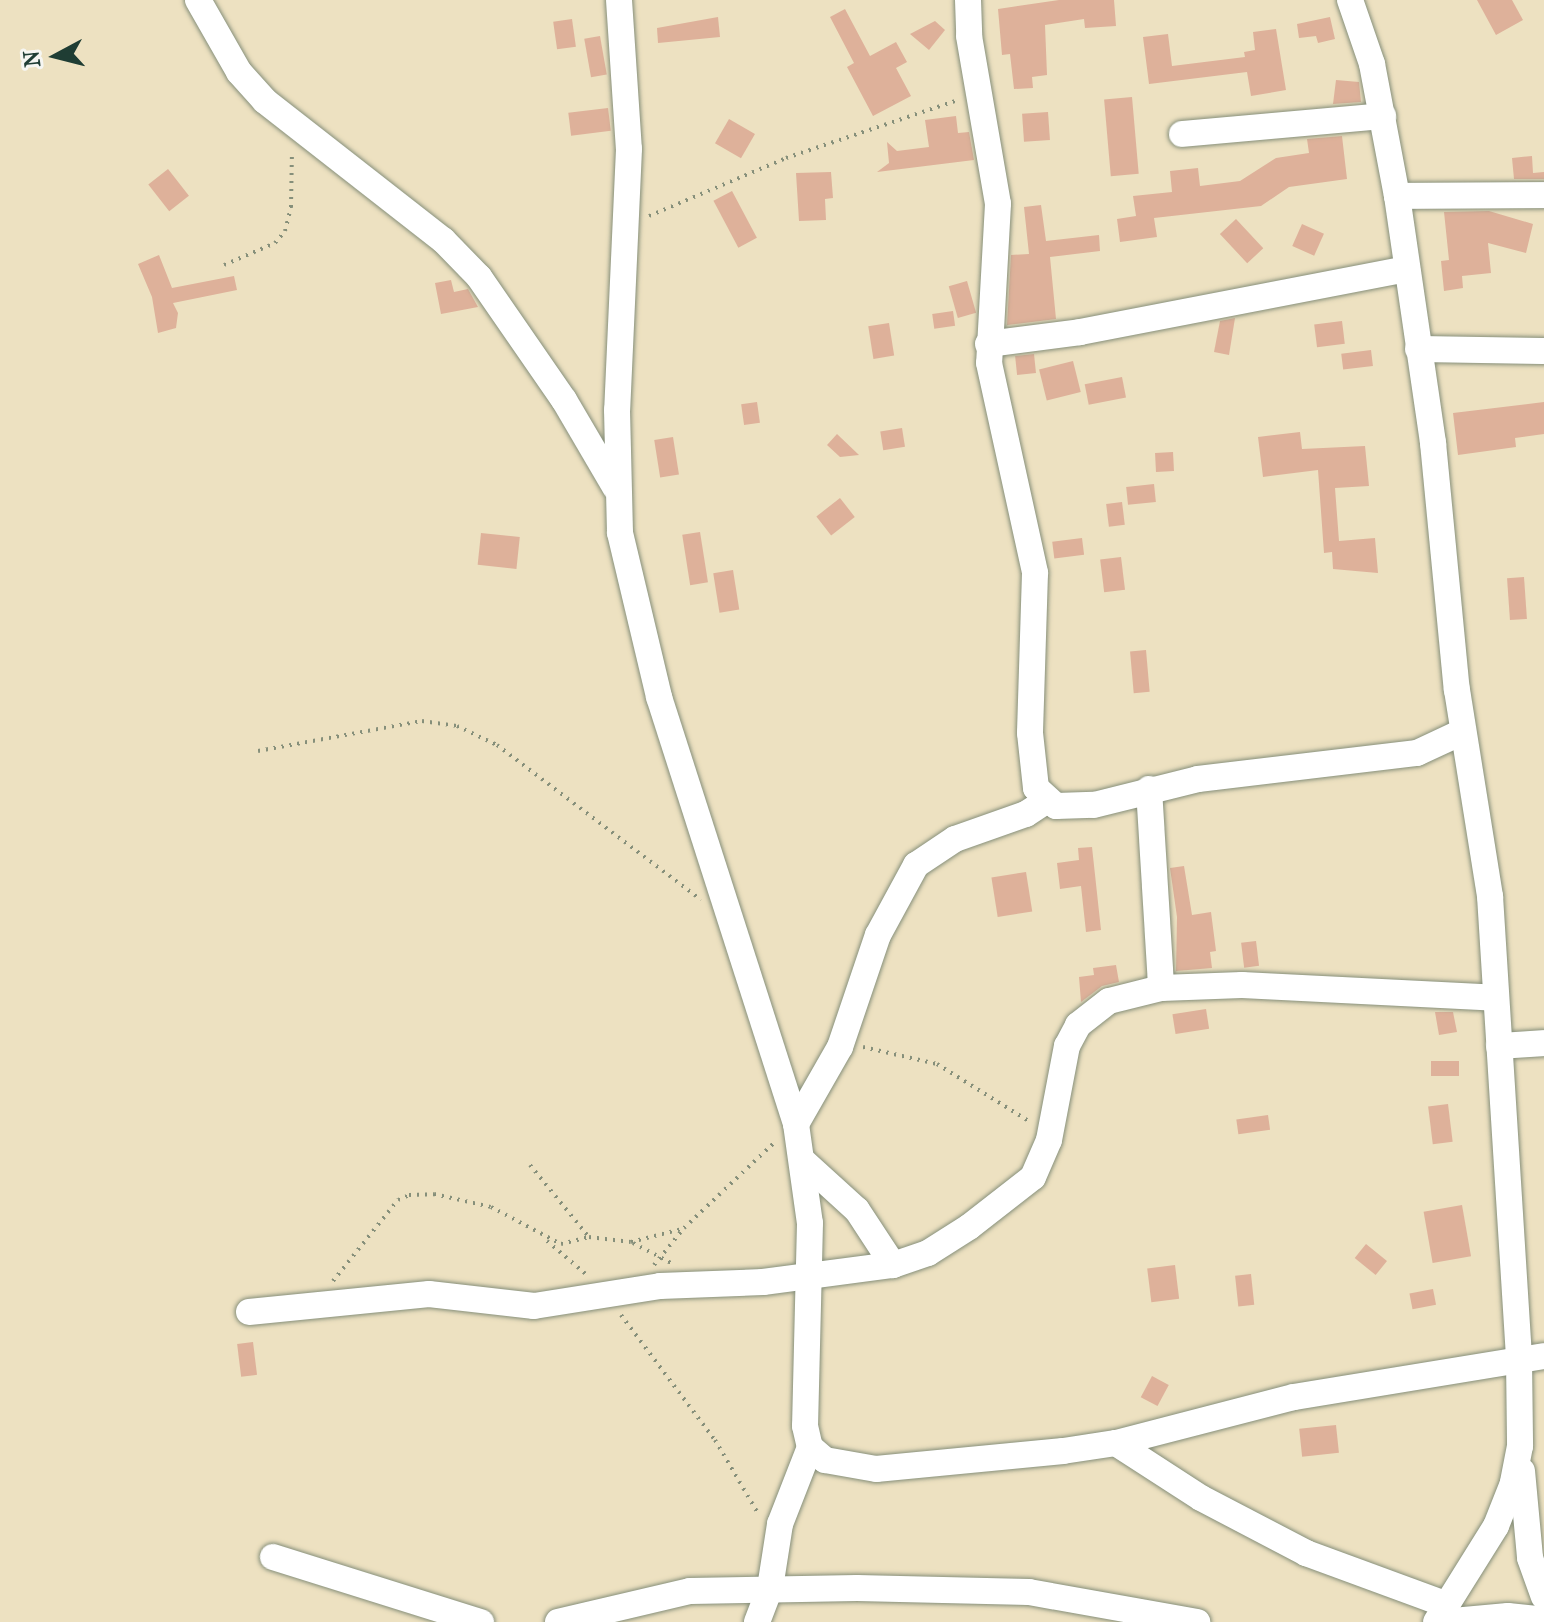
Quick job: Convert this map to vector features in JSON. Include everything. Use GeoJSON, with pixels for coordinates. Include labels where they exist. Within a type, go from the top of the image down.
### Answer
{"type":"FeatureCollection","features":[{"type":"Feature","properties":{"kind":"street"},"geometry":{"type":"LineString","coordinates":[[198,0],[239,72],[290,125],[443,240],[479,277],[564,400],[616,490]]}},
{"type":"Feature","properties":{"kind":"street"},"geometry":{"type":"LineString","coordinates":[[619,0],[629,149],[616,490],[629,580],[659,697],[796,1124],[812,1276],[805,1426],[810,1447],[777,1540],[770,1588],[757,1622]]}},
{"type":"Feature","properties":{"kind":"street"},"geometry":{"type":"LineString","coordinates":[[968,0],[998,204],[988,344],[1035,573],[1032,772],[1046,801],[1067,808],[1094,805],[1149,789],[1303,763],[1417,753],[1462,732]]}},
{"type":"Feature","properties":{"kind":"street"},"geometry":{"type":"LineString","coordinates":[[1350,0],[1383,116],[1418,349],[1462,732],[1490,896],[1499,1046],[1531,1357],[1513,1483],[1496,1526],[1442,1616]]}},
{"type":"Feature","properties":{"kind":"street"},"geometry":{"type":"LineString","coordinates":[[1182,134],[1383,116]]}},
{"type":"Feature","properties":{"kind":"street"},"geometry":{"type":"LineString","coordinates":[[1397,196],[1544,195]]}},
{"type":"Feature","properties":{"kind":"street"},"geometry":{"type":"LineString","coordinates":[[988,344],[1080,332],[1407,269]]}},
{"type":"Feature","properties":{"kind":"street"},"geometry":{"type":"LineString","coordinates":[[1418,349],[1544,351]]}},
{"type":"Feature","properties":{"kind":"street"},"geometry":{"type":"LineString","coordinates":[[1149,789],[1161,988]]}},
{"type":"Feature","properties":{"kind":"street"},"geometry":{"type":"LineString","coordinates":[[796,1124],[844,1036],[878,935],[916,865],[955,839],[1026,814],[1046,801]]}},
{"type":"Feature","properties":{"kind":"street"},"geometry":{"type":"LineString","coordinates":[[249,1312],[415,1295],[534,1306],[636,1290],[812,1276],[893,1265],[928,1253],[1006,1201],[1033,1177],[1049,1140],[1054,1095],[1078,1025],[1109,1001],[1161,988],[1242,985],[1496,998]]}},
{"type":"Feature","properties":{"kind":"street"},"geometry":{"type":"LineString","coordinates":[[1499,1046],[1544,1043]]}},
{"type":"Feature","properties":{"kind":"street"},"geometry":{"type":"LineString","coordinates":[[802,1160],[857,1210],[893,1265]]}},
{"type":"Feature","properties":{"kind":"street"},"geometry":{"type":"LineString","coordinates":[[810,1447],[825,1460],[876,1469],[1116,1443],[1294,1397],[1531,1357]]}},
{"type":"Feature","properties":{"kind":"street"},"geometry":{"type":"LineString","coordinates":[[1116,1443],[1201,1498],[1306,1553],[1442,1616],[1508,1616],[1544,1620]]}},
{"type":"Feature","properties":{"kind":"street"},"geometry":{"type":"LineString","coordinates":[[1520,1446],[1526,1534],[1544,1597]]}},
{"type":"Feature","properties":{"kind":"street"},"geometry":{"type":"LineString","coordinates":[[273,1557],[481,1622]]}},
{"type":"Feature","properties":{"kind":"street"},"geometry":{"type":"LineString","coordinates":[[558,1622],[655,1595],[770,1588],[1029,1592],[1197,1622]]}},
{"type":"Feature","properties":{"kind":"path"},"geometry":{"type":"LineString","coordinates":[[628,226],[739,176],[920,116],[979,88]]}},
{"type":"Feature","properties":{"kind":"path"},"geometry":{"type":"LineString","coordinates":[[224,265],[275,243],[285,231],[291,207],[290,125]]}},
{"type":"Feature","properties":{"kind":"path"},"geometry":{"type":"LineString","coordinates":[[258,751],[422,721],[457,726],[497,745],[733,921]]}},
{"type":"Feature","properties":{"kind":"path"},"geometry":{"type":"LineString","coordinates":[[844,1036],[877,1053],[919,1058],[948,1069],[1012,1108],[1049,1140]]}},
{"type":"Feature","properties":{"kind":"path"},"geometry":{"type":"LineString","coordinates":[[636,1290],[684,1228],[796,1124]]}},
{"type":"Feature","properties":{"kind":"path"},"geometry":{"type":"LineString","coordinates":[[530,1165],[589,1237]]}},
{"type":"Feature","properties":{"kind":"path"},"geometry":{"type":"LineString","coordinates":[[330,1284],[398,1200],[409,1195],[434,1194],[491,1207],[547,1241],[607,1296],[715,1440],[777,1540]]}},
{"type":"Feature","properties":{"kind":"path"},"geometry":{"type":"LineString","coordinates":[[631,1242],[684,1228]]}},
{"type":"Feature","properties":{"kind":"path"},"geometry":{"type":"LineString","coordinates":[[547,1241],[561,1244],[589,1237],[631,1242],[660,1257]]}},
{"type":"Feature","properties":{"kind":"building"},"geometry":{"type":"Polygon","coordinates":[[[1059,0],[1114,0],[1116,26],[1085,28],[1084,19],[1045,25],[1047,75],[1032,77],[1033,88],[1014,89],[1010,54],[1002,55],[998,9],[1059,0]]]}},
{"type":"Feature","properties":{"kind":"building"},"geometry":{"type":"Polygon","coordinates":[[[1477,0],[1512,0],[1523,20],[1496,35],[1477,0]]]}},
{"type":"Feature","properties":{"kind":"building"},"geometry":{"type":"Polygon","coordinates":[[[845,9],[870,56],[896,42],[907,62],[896,68],[911,96],[873,116],[847,67],[854,63],[830,17],[845,9]]]}},
{"type":"Feature","properties":{"kind":"building"},"geometry":{"type":"Polygon","coordinates":[[[718,17],[720,37],[658,43],[657,28],[718,17]]]}},
{"type":"Feature","properties":{"kind":"building"},"geometry":{"type":"Polygon","coordinates":[[[1330,17],[1335,39],[1318,43],[1316,36],[1299,38],[1297,24],[1330,17]]]}},
{"type":"Feature","properties":{"kind":"building"},"geometry":{"type":"Polygon","coordinates":[[[572,19],[576,47],[557,49],[553,22],[572,19]]]}},
{"type":"Feature","properties":{"kind":"building"},"geometry":{"type":"Polygon","coordinates":[[[935,21],[945,30],[929,50],[910,34],[935,21]]]}},
{"type":"Feature","properties":{"kind":"building"},"geometry":{"type":"Polygon","coordinates":[[[1276,29],[1286,90],[1251,96],[1247,72],[1149,84],[1143,37],[1168,34],[1172,66],[1245,57],[1244,52],[1255,50],[1253,32],[1276,29]]]}},
{"type":"Feature","properties":{"kind":"building"},"geometry":{"type":"Polygon","coordinates":[[[600,36],[607,74],[591,77],[584,39],[600,36]]]}},
{"type":"Feature","properties":{"kind":"building"},"geometry":{"type":"Polygon","coordinates":[[[1336,80],[1359,82],[1361,102],[1333,104],[1336,80]]]}},
{"type":"Feature","properties":{"kind":"building"},"geometry":{"type":"Polygon","coordinates":[[[1132,97],[1139,174],[1111,176],[1104,99],[1132,97]]]}},
{"type":"Feature","properties":{"kind":"building"},"geometry":{"type":"Polygon","coordinates":[[[608,108],[611,131],[571,136],[568,113],[608,108]]]}},
{"type":"Feature","properties":{"kind":"building"},"geometry":{"type":"Polygon","coordinates":[[[1048,112],[1050,140],[1024,142],[1022,114],[1048,112]]]}},
{"type":"Feature","properties":{"kind":"building"},"geometry":{"type":"Polygon","coordinates":[[[956,116],[958,133],[969,132],[974,160],[877,172],[889,163],[887,142],[897,151],[929,147],[925,120],[956,116]]]}},
{"type":"Feature","properties":{"kind":"building"},"geometry":{"type":"Polygon","coordinates":[[[729,119],[755,134],[741,158],[715,143],[729,119]]]}},
{"type":"Feature","properties":{"kind":"building"},"geometry":{"type":"Polygon","coordinates":[[[1342,136],[1347,179],[1289,187],[1261,206],[1154,218],[1157,237],[1120,242],[1117,219],[1136,216],[1133,196],[1172,192],[1170,171],[1198,168],[1200,186],[1240,181],[1276,158],[1309,153],[1307,139],[1342,136]]]}},
{"type":"Feature","properties":{"kind":"building"},"geometry":{"type":"Polygon","coordinates":[[[1532,156],[1533,173],[1544,172],[1544,179],[1514,179],[1512,158],[1532,156]]]}},
{"type":"Feature","properties":{"kind":"building"},"geometry":{"type":"Polygon","coordinates":[[[168,169],[189,196],[169,211],[148,184],[168,169]]]}},
{"type":"Feature","properties":{"kind":"building"},"geometry":{"type":"Polygon","coordinates":[[[831,172],[833,198],[825,199],[826,220],[799,221],[796,173],[831,172]]]}},
{"type":"Feature","properties":{"kind":"building"},"geometry":{"type":"Polygon","coordinates":[[[732,191],[757,238],[738,248],[713,201],[732,191]]]}},
{"type":"Feature","properties":{"kind":"building"},"geometry":{"type":"Polygon","coordinates":[[[1041,205],[1046,241],[1099,235],[1100,251],[1050,257],[1056,319],[1007,325],[1011,255],[1029,254],[1024,207],[1041,205]]]}},
{"type":"Feature","properties":{"kind":"building"},"geometry":{"type":"Polygon","coordinates":[[[1489,211],[1533,224],[1526,253],[1488,243],[1491,273],[1462,276],[1463,288],[1444,291],[1441,261],[1449,260],[1444,212],[1489,211]]]}},
{"type":"Feature","properties":{"kind":"building"},"geometry":{"type":"Polygon","coordinates":[[[1236,219],[1263,248],[1247,263],[1220,234],[1236,219]]]}},
{"type":"Feature","properties":{"kind":"building"},"geometry":{"type":"Polygon","coordinates":[[[1302,224],[1324,234],[1314,256],[1292,246],[1302,224]]]}},
{"type":"Feature","properties":{"kind":"building"},"geometry":{"type":"Polygon","coordinates":[[[159,255],[172,288],[234,276],[237,290],[173,303],[178,313],[176,328],[158,333],[152,297],[138,264],[159,255]]]}},
{"type":"Feature","properties":{"kind":"building"},"geometry":{"type":"Polygon","coordinates":[[[451,280],[454,292],[468,289],[478,307],[441,314],[435,283],[451,280]]]}},
{"type":"Feature","properties":{"kind":"building"},"geometry":{"type":"Polygon","coordinates":[[[967,281],[976,313],[958,318],[949,286],[967,281]]]}},
{"type":"Feature","properties":{"kind":"building"},"geometry":{"type":"Polygon","coordinates":[[[953,311],[955,326],[934,329],[932,314],[953,311]]]}},
{"type":"Feature","properties":{"kind":"building"},"geometry":{"type":"Polygon","coordinates":[[[1235,318],[1229,355],[1214,352],[1220,321],[1235,318]]]}},
{"type":"Feature","properties":{"kind":"building"},"geometry":{"type":"Polygon","coordinates":[[[1342,321],[1345,344],[1317,347],[1314,324],[1342,321]]]}},
{"type":"Feature","properties":{"kind":"building"},"geometry":{"type":"Polygon","coordinates":[[[889,323],[894,356],[873,359],[868,326],[889,323]]]}},
{"type":"Feature","properties":{"kind":"building"},"geometry":{"type":"Polygon","coordinates":[[[1371,350],[1373,366],[1343,370],[1341,354],[1371,350]]]}},
{"type":"Feature","properties":{"kind":"building"},"geometry":{"type":"Polygon","coordinates":[[[1034,354],[1036,373],[1017,375],[1015,356],[1034,354]]]}},
{"type":"Feature","properties":{"kind":"building"},"geometry":{"type":"Polygon","coordinates":[[[1073,361],[1081,392],[1047,401],[1039,369],[1073,361]]]}},
{"type":"Feature","properties":{"kind":"building"},"geometry":{"type":"Polygon","coordinates":[[[1122,377],[1126,398],[1089,405],[1085,384],[1122,377]]]}},
{"type":"Feature","properties":{"kind":"building"},"geometry":{"type":"Polygon","coordinates":[[[757,402],[760,423],[744,425],[741,404],[757,402]]]}},
{"type":"Feature","properties":{"kind":"building"},"geometry":{"type":"Polygon","coordinates":[[[1544,402],[1544,434],[1515,438],[1516,447],[1458,455],[1453,413],[1544,402]]]}},
{"type":"Feature","properties":{"kind":"building"},"geometry":{"type":"Polygon","coordinates":[[[902,428],[905,447],[883,450],[880,431],[902,428]]]}},
{"type":"Feature","properties":{"kind":"building"},"geometry":{"type":"Polygon","coordinates":[[[1300,432],[1302,449],[1365,446],[1369,486],[1335,488],[1339,541],[1375,538],[1378,573],[1333,569],[1332,552],[1324,553],[1318,470],[1263,477],[1258,437],[1300,432]]]}},
{"type":"Feature","properties":{"kind":"building"},"geometry":{"type":"Polygon","coordinates":[[[837,434],[859,455],[840,457],[827,445],[837,434]]]}},
{"type":"Feature","properties":{"kind":"building"},"geometry":{"type":"Polygon","coordinates":[[[673,437],[679,475],[660,478],[654,440],[673,437]]]}},
{"type":"Feature","properties":{"kind":"building"},"geometry":{"type":"Polygon","coordinates":[[[1173,452],[1174,471],[1156,472],[1155,453],[1173,452]]]}},
{"type":"Feature","properties":{"kind":"building"},"geometry":{"type":"Polygon","coordinates":[[[1154,484],[1156,502],[1128,505],[1126,487],[1154,484]]]}},
{"type":"Feature","properties":{"kind":"building"},"geometry":{"type":"Polygon","coordinates":[[[840,498],[855,517],[831,535],[816,516],[840,498]]]}},
{"type":"Feature","properties":{"kind":"building"},"geometry":{"type":"Polygon","coordinates":[[[1122,502],[1125,525],[1109,527],[1106,504],[1122,502]]]}},
{"type":"Feature","properties":{"kind":"building"},"geometry":{"type":"Polygon","coordinates":[[[700,532],[708,582],[690,585],[682,535],[700,532]]]}},
{"type":"Feature","properties":{"kind":"building"},"geometry":{"type":"Polygon","coordinates":[[[481,533],[520,537],[516,569],[478,565],[481,533]]]}},
{"type":"Feature","properties":{"kind":"building"},"geometry":{"type":"Polygon","coordinates":[[[1082,538],[1084,555],[1054,559],[1052,542],[1082,538]]]}},
{"type":"Feature","properties":{"kind":"building"},"geometry":{"type":"Polygon","coordinates":[[[1121,557],[1125,590],[1104,592],[1100,560],[1121,557]]]}},
{"type":"Feature","properties":{"kind":"building"},"geometry":{"type":"Polygon","coordinates":[[[733,570],[739,610],[720,613],[713,573],[733,570]]]}},
{"type":"Feature","properties":{"kind":"building"},"geometry":{"type":"Polygon","coordinates":[[[1524,577],[1527,619],[1510,620],[1507,578],[1524,577]]]}},
{"type":"Feature","properties":{"kind":"building"},"geometry":{"type":"Polygon","coordinates":[[[1146,650],[1150,692],[1134,693],[1130,651],[1146,650]]]}},
{"type":"Feature","properties":{"kind":"building"},"geometry":{"type":"Polygon","coordinates":[[[1092,847],[1101,930],[1086,932],[1081,886],[1060,889],[1057,863],[1079,860],[1078,848],[1092,847]]]}},
{"type":"Feature","properties":{"kind":"building"},"geometry":{"type":"Polygon","coordinates":[[[1184,866],[1192,915],[1211,912],[1216,951],[1210,952],[1212,968],[1176,971],[1177,917],[1170,868],[1184,866]]]}},
{"type":"Feature","properties":{"kind":"building"},"geometry":{"type":"Polygon","coordinates":[[[1026,872],[1032,912],[998,917],[991,877],[1026,872]]]}},
{"type":"Feature","properties":{"kind":"building"},"geometry":{"type":"Polygon","coordinates":[[[1256,941],[1259,966],[1244,968],[1241,943],[1256,941]]]}},
{"type":"Feature","properties":{"kind":"building"},"geometry":{"type":"Polygon","coordinates":[[[1116,965],[1119,982],[1102,986],[1081,1002],[1079,977],[1094,975],[1093,968],[1116,965]]]}},
{"type":"Feature","properties":{"kind":"building"},"geometry":{"type":"Polygon","coordinates":[[[1206,1009],[1209,1029],[1176,1034],[1172,1014],[1206,1009]]]}},
{"type":"Feature","properties":{"kind":"building"},"geometry":{"type":"Polygon","coordinates":[[[1435,1012],[1453,1012],[1457,1032],[1439,1035],[1435,1012]]]}},
{"type":"Feature","properties":{"kind":"building"},"geometry":{"type":"Polygon","coordinates":[[[1431,1061],[1459,1061],[1459,1076],[1431,1076],[1431,1061]]]}},
{"type":"Feature","properties":{"kind":"building"},"geometry":{"type":"Polygon","coordinates":[[[1448,1104],[1453,1142],[1433,1144],[1428,1106],[1448,1104]]]}},
{"type":"Feature","properties":{"kind":"building"},"geometry":{"type":"Polygon","coordinates":[[[1268,1115],[1270,1130],[1238,1134],[1236,1119],[1268,1115]]]}},
{"type":"Feature","properties":{"kind":"building"},"geometry":{"type":"Polygon","coordinates":[[[1462,1205],[1471,1256],[1433,1263],[1424,1212],[1462,1205]]]}},
{"type":"Feature","properties":{"kind":"building"},"geometry":{"type":"Polygon","coordinates":[[[1366,1244],[1387,1261],[1376,1275],[1355,1258],[1366,1244]]]}},
{"type":"Feature","properties":{"kind":"building"},"geometry":{"type":"Polygon","coordinates":[[[1175,1265],[1179,1299],[1151,1302],[1147,1268],[1175,1265]]]}},
{"type":"Feature","properties":{"kind":"building"},"geometry":{"type":"Polygon","coordinates":[[[1251,1274],[1254,1305],[1238,1307],[1235,1276],[1251,1274]]]}},
{"type":"Feature","properties":{"kind":"building"},"geometry":{"type":"Polygon","coordinates":[[[1433,1289],[1436,1305],[1412,1309],[1409,1294],[1433,1289]]]}},
{"type":"Feature","properties":{"kind":"building"},"geometry":{"type":"Polygon","coordinates":[[[253,1342],[257,1375],[241,1377],[237,1344],[253,1342]]]}},
{"type":"Feature","properties":{"kind":"building"},"geometry":{"type":"Polygon","coordinates":[[[1152,1376],[1169,1385],[1158,1406],[1141,1397],[1152,1376]]]}},
{"type":"Feature","properties":{"kind":"building"},"geometry":{"type":"Polygon","coordinates":[[[1336,1425],[1339,1453],[1302,1457],[1299,1429],[1336,1425]]]}}]}
